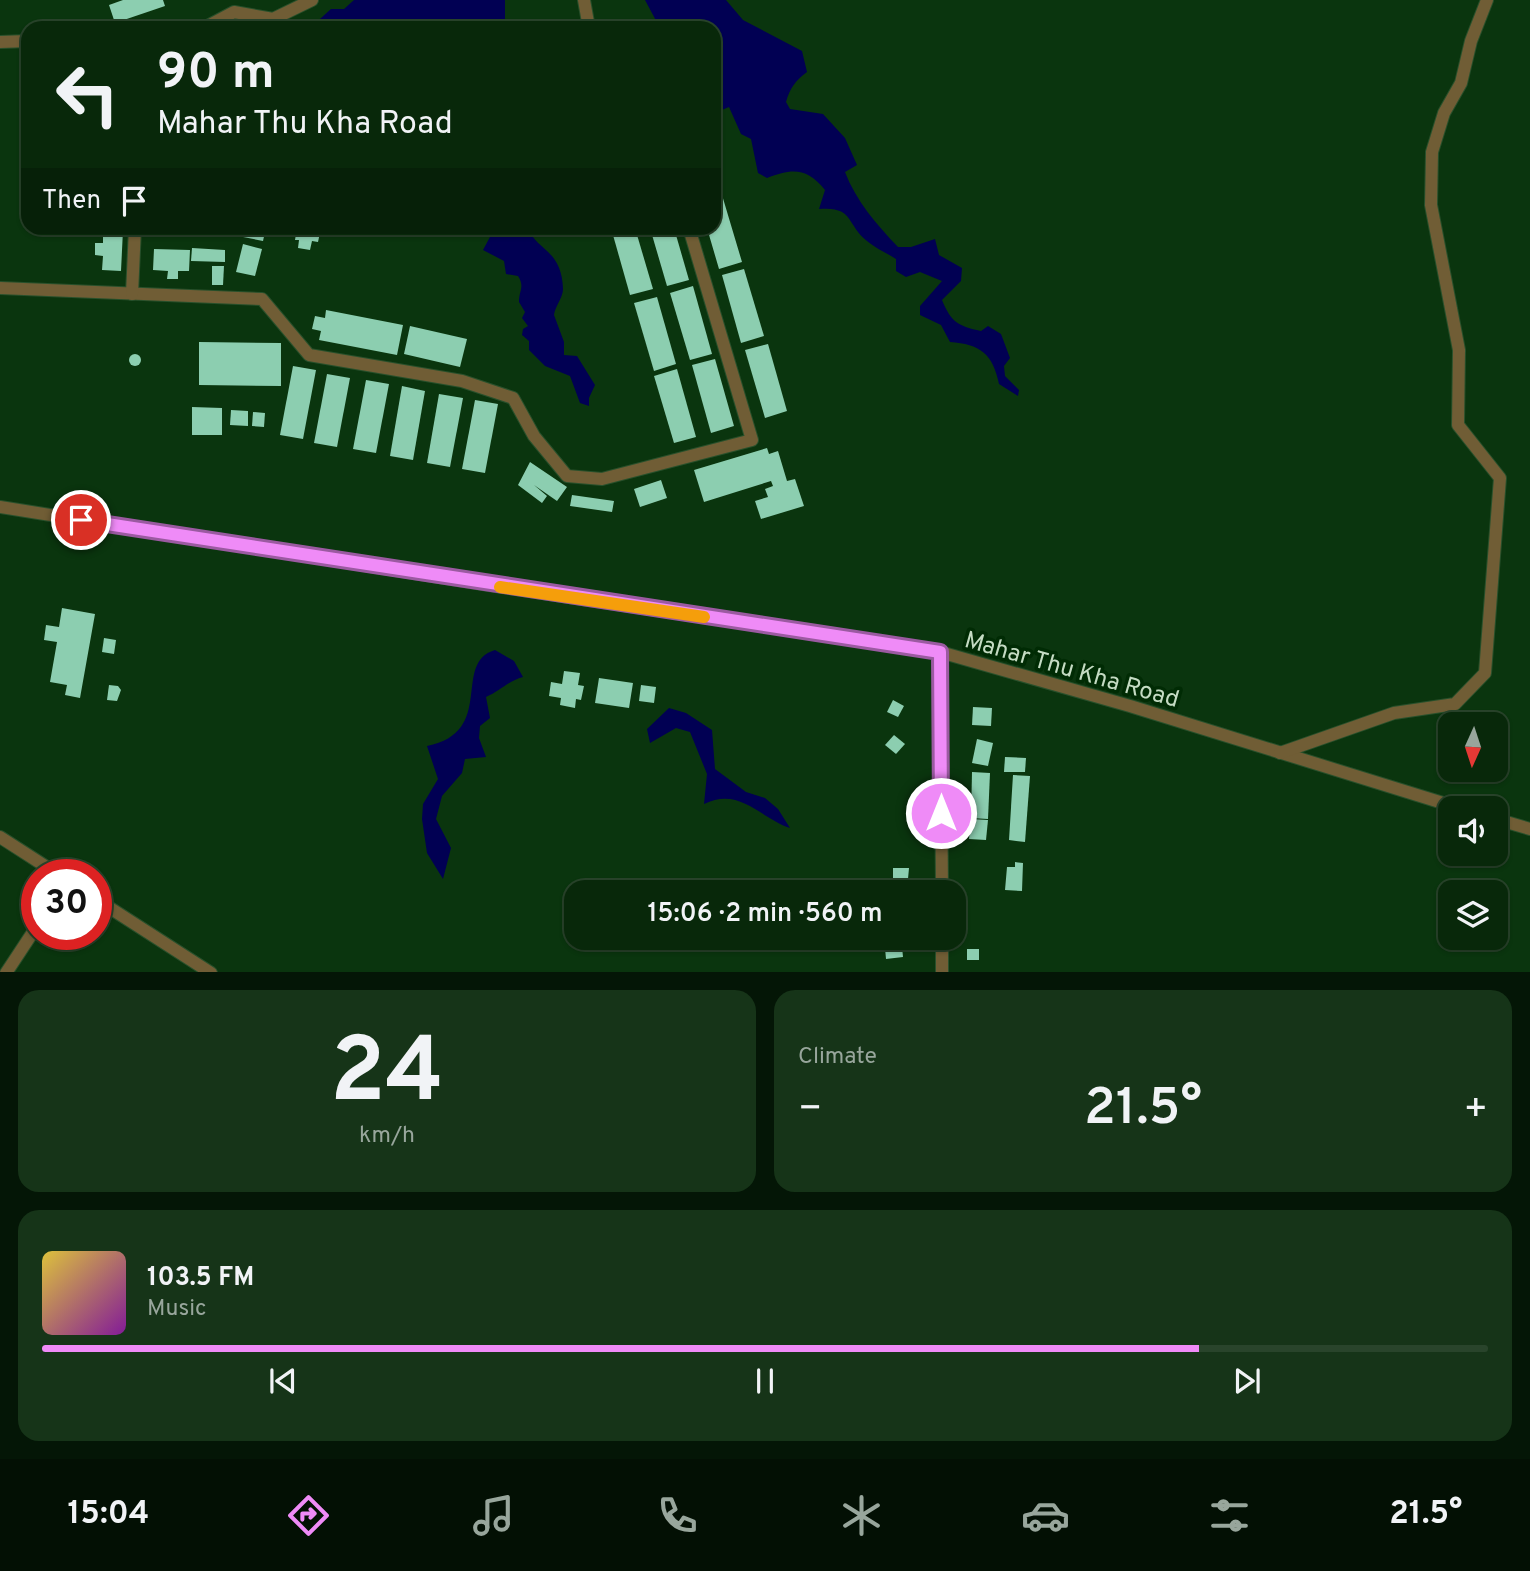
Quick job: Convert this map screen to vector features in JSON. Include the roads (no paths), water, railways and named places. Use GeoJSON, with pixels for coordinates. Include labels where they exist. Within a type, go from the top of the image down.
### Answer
{"type":"FeatureCollection","features":[{"type":"Feature","properties":{"kind":"street"},"geometry":{"type":"LineString","coordinates":[[217,21],[234,12],[273,19],[312,0]]}},
{"type":"Feature","properties":{"kind":"street"},"geometry":{"type":"LineString","coordinates":[[584,0],[588,21]]}},
{"type":"Feature","properties":{"kind":"street"},"geometry":{"type":"LineString","coordinates":[[1280,754],[1394,713],[1455,704],[1485,673],[1500,478],[1458,425],[1459,350],[1431,205],[1432,152],[1444,113],[1461,83],[1471,41],[1488,0]]}},
{"type":"Feature","properties":{"kind":"street"},"geometry":{"type":"LineString","coordinates":[[0,42],[21,41]]}},
{"type":"Feature","properties":{"kind":"street"},"geometry":{"type":"LineString","coordinates":[[132,294],[135,235]]}},
{"type":"Feature","properties":{"kind":"street"},"geometry":{"type":"LineString","coordinates":[[0,289],[262,299],[309,355],[462,381],[513,398],[534,436],[567,476],[602,479],[752,440],[692,235]]}},
{"type":"Feature","properties":{"kind":"street","name":"Mahar Thu Kha Road"},"geometry":{"type":"LineString","coordinates":[[0,507],[940,652],[1130,706],[1438,801]]}},
{"type":"Feature","properties":{"kind":"street"},"geometry":{"type":"LineString","coordinates":[[940,652],[942,880]]}},
{"type":"Feature","properties":{"kind":"street"},"geometry":{"type":"LineString","coordinates":[[1508,823],[1530,829]]}},
{"type":"Feature","properties":{"kind":"street"},"geometry":{"type":"LineString","coordinates":[[0,838],[33,859]]}},
{"type":"Feature","properties":{"kind":"street"},"geometry":{"type":"LineString","coordinates":[[112,909],[211,972]]}},
{"type":"Feature","properties":{"kind":"street"},"geometry":{"type":"LineString","coordinates":[[6,972],[21,950]]}},
{"type":"Feature","properties":{"kind":"street"},"geometry":{"type":"LineString","coordinates":[[942,950],[942,972]]}}]}
